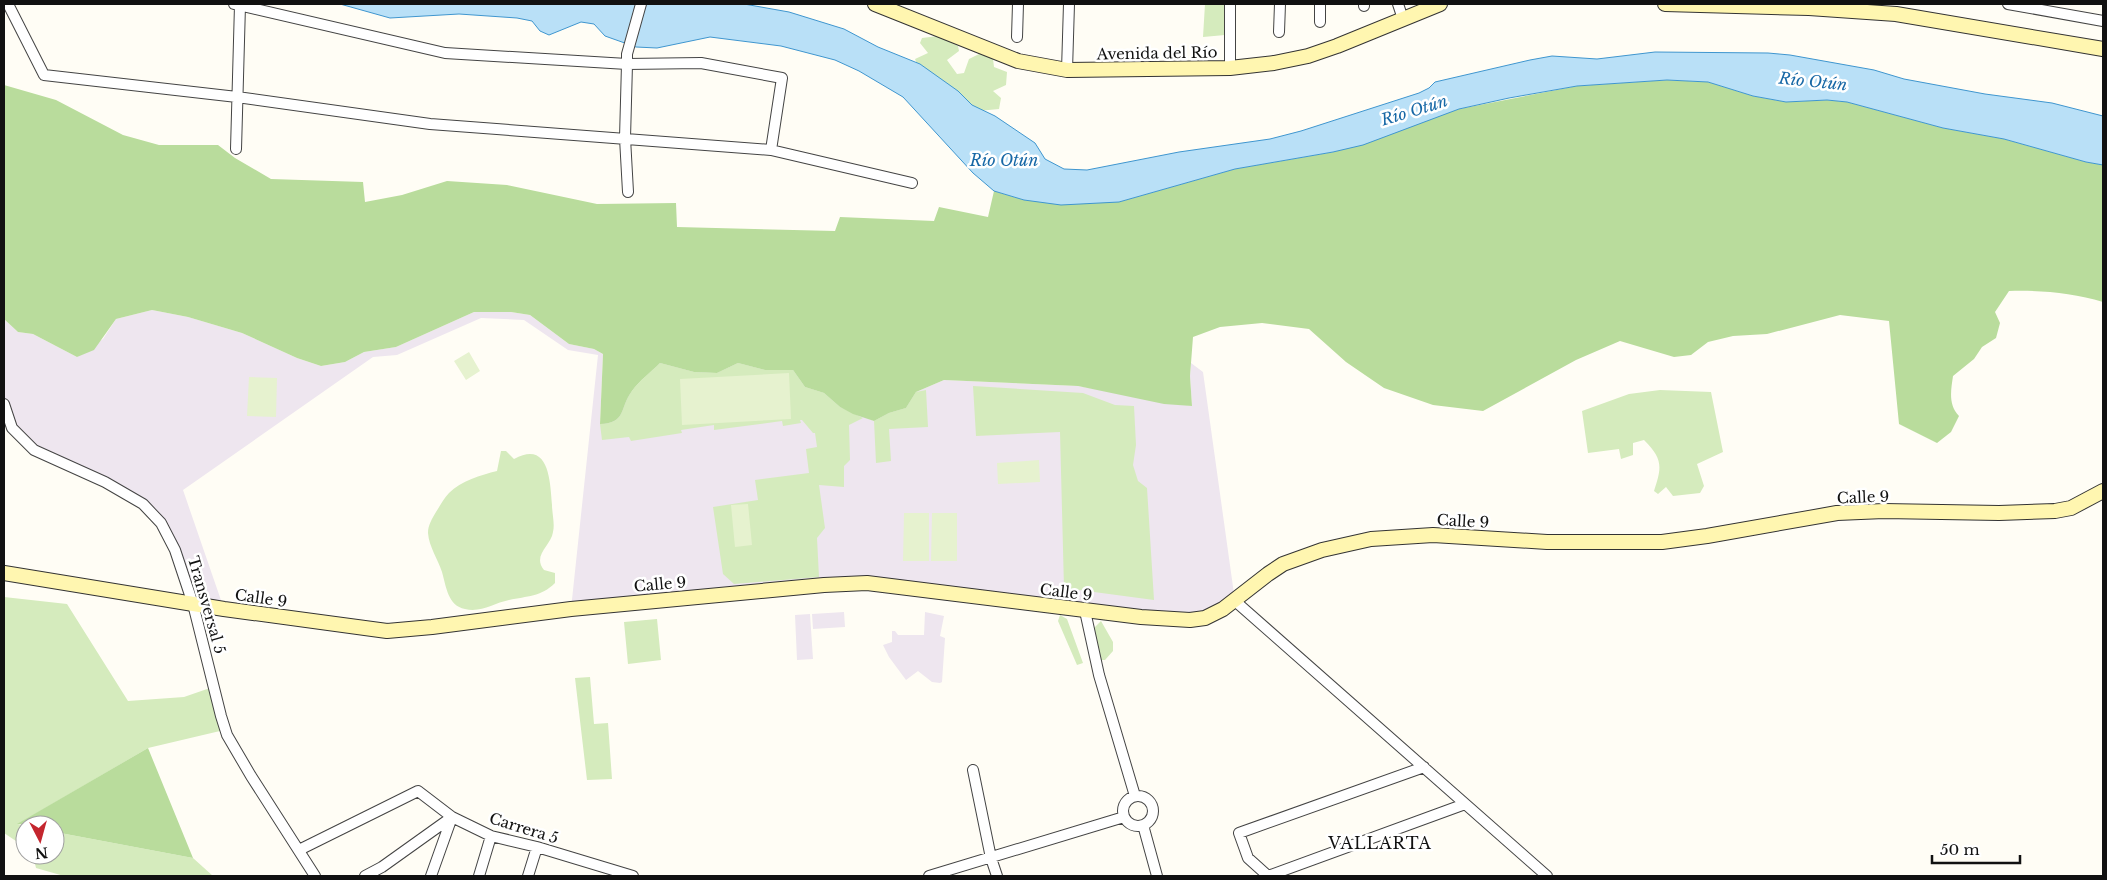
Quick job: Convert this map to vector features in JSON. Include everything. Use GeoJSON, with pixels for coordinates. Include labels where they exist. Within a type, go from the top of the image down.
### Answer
{"type":"FeatureCollection","features":[{"type":"Feature","properties":{"kind":"main road","name":"Avenida del Río"},"geometry":{"type":"LineString","coordinates":[[875,4],[1018,61],[1067,70],[1230,68],[1274,63],[1308,56],[1337,46],[1440,4]]}},
{"type":"Feature","properties":{"kind":"main road"},"geometry":{"type":"LineString","coordinates":[[1665,4],[1809,8],[1896,14],[2103,49]]}},
{"type":"Feature","properties":{"kind":"main road","name":"Calle 9"},"geometry":{"type":"LineString","coordinates":[[4,573],[193,604],[386,631],[432,627],[571,608],[824,585],[867,583],[1085,611],[1156,619],[1190,620],[1213,615],[1235,601],[1283,564],[1322,550],[1371,539],[1432,535],[1547,542],[1662,542],[1837,513],[1884,511],[1999,513],[2054,511],[2070,508],[2103,491]]}},
{"type":"Feature","properties":{"kind":"street"},"geometry":{"type":"LineString","coordinates":[[8,4],[44,75],[238,96],[430,124],[771,150],[912,183]]}},
{"type":"Feature","properties":{"kind":"street"},"geometry":{"type":"LineString","coordinates":[[236,149],[238,96],[237,4],[445,53],[701,63],[782,78],[771,150]]}},
{"type":"Feature","properties":{"kind":"street"},"geometry":{"type":"LineString","coordinates":[[628,192],[625,138],[627,59],[640,4]]}},
{"type":"Feature","properties":{"kind":"street"},"geometry":{"type":"LineString","coordinates":[[1017,37],[1018,4]]}},
{"type":"Feature","properties":{"kind":"street"},"geometry":{"type":"LineString","coordinates":[[1067,70],[1069,4]]}},
{"type":"Feature","properties":{"kind":"street"},"geometry":{"type":"LineString","coordinates":[[1230,4],[1230,68]]}},
{"type":"Feature","properties":{"kind":"street"},"geometry":{"type":"LineString","coordinates":[[1279,32],[1280,4]]}},
{"type":"Feature","properties":{"kind":"street"},"geometry":{"type":"LineString","coordinates":[[1320,4],[1320,22]]}},
{"type":"Feature","properties":{"kind":"street"},"geometry":{"type":"LineString","coordinates":[[1398,4],[1403,19]]}},
{"type":"Feature","properties":{"kind":"street"},"geometry":{"type":"LineString","coordinates":[[2008,4],[2103,21]]}},
{"type":"Feature","properties":{"kind":"street","name":"Transversal 5"},"geometry":{"type":"LineString","coordinates":[[4,404],[12,428],[34,450],[105,482],[143,504],[167,532],[193,604],[227,735],[315,876]]}},
{"type":"Feature","properties":{"kind":"street"},"geometry":{"type":"LineString","coordinates":[[1235,601],[1547,876]]}},
{"type":"Feature","properties":{"kind":"street"},"geometry":{"type":"LineString","coordinates":[[1085,611],[1099,675],[1135,796]]}},
{"type":"Feature","properties":{"kind":"street"},"geometry":{"type":"LineString","coordinates":[[1424,767],[1239,833],[1248,858],[1268,876],[1465,804]]}},
{"type":"Feature","properties":{"kind":"street"},"geometry":{"type":"LineString","coordinates":[[973,770],[996,876]]}},
{"type":"Feature","properties":{"kind":"street","name":"Carrera 5"},"geometry":{"type":"LineString","coordinates":[[299,850],[416,792],[452,817],[491,836],[537,847],[633,876]]}},
{"type":"Feature","properties":{"kind":"street"},"geometry":{"type":"LineString","coordinates":[[1135,796],[1145,797],[1154,809],[1151,819],[1143,825],[1134,826],[1126,821],[1124,817],[1123,806],[1130,798],[1135,796]]}},
{"type":"Feature","properties":{"kind":"street"},"geometry":{"type":"LineString","coordinates":[[365,876],[382,872],[452,817]]}},
{"type":"Feature","properties":{"kind":"street"},"geometry":{"type":"LineString","coordinates":[[431,876],[452,817]]}},
{"type":"Feature","properties":{"kind":"street"},"geometry":{"type":"LineString","coordinates":[[929,876],[1124,817]]}},
{"type":"Feature","properties":{"kind":"street"},"geometry":{"type":"LineString","coordinates":[[1143,825],[1157,876]]}},
{"type":"Feature","properties":{"kind":"street"},"geometry":{"type":"LineString","coordinates":[[479,876],[491,836]]}},
{"type":"Feature","properties":{"kind":"street"},"geometry":{"type":"LineString","coordinates":[[528,876],[537,847]]}},
{"type":"Feature","properties":{"kind":"shaded area"},"geometry":{"type":"Polygon","coordinates":[[[152,310],[188,317],[242,333],[297,358],[321,366],[345,362],[364,352],[396,347],[474,312],[511,312],[530,315],[569,344],[594,349],[603,354],[600,424],[660,363],[694,372],[717,373],[738,363],[765,370],[793,370],[805,387],[824,393],[840,407],[874,421],[889,413],[906,408],[916,392],[944,380],[1078,386],[1192,406],[1191,363],[1203,372],[1235,601],[1205,618],[884,583],[571,609],[598,355],[568,350],[524,320],[481,318],[397,355],[373,357],[183,490],[224,609],[193,604],[175,550],[152,513],[23,441],[4,404],[4,319],[18,332],[33,334],[77,357],[103,339],[116,319],[152,310]]]}},
{"type":"Feature","properties":{"kind":"shaded area"},"geometry":{"type":"Polygon","coordinates":[[[844,612],[845,627],[813,629],[812,614],[844,612]]]}},
{"type":"Feature","properties":{"kind":"shaded area"},"geometry":{"type":"Polygon","coordinates":[[[925,612],[944,616],[940,636],[945,638],[942,682],[940,683],[932,682],[918,671],[906,680],[889,657],[883,645],[892,642],[892,631],[895,631],[898,635],[924,635],[925,612]]]}},
{"type":"Feature","properties":{"kind":"shaded area"},"geometry":{"type":"Polygon","coordinates":[[[810,614],[813,659],[797,660],[795,615],[810,614]]]}},
{"type":"Feature","properties":{"kind":"green space"},"geometry":{"type":"Polygon","coordinates":[[[1205,4],[1225,4],[1225,35],[1203,37],[1205,4]]]}},
{"type":"Feature","properties":{"kind":"green space"},"geometry":{"type":"Polygon","coordinates":[[[938,36],[958,46],[959,51],[947,60],[957,74],[964,73],[969,59],[981,53],[993,59],[994,67],[1007,72],[1006,85],[993,91],[1001,98],[999,109],[978,111],[917,64],[915,59],[928,53],[920,43],[922,38],[938,36]]]}},
{"type":"Feature","properties":{"kind":"green space"},"geometry":{"type":"Polygon","coordinates":[[[1667,80],[1708,82],[1753,96],[1786,102],[1827,100],[1847,102],[1943,128],[2004,139],[2103,165],[2103,302],[2057,293],[2009,291],[1995,312],[2000,323],[1996,338],[1982,347],[1974,359],[1953,376],[1952,402],[1959,416],[1951,432],[1937,443],[1899,424],[1889,321],[1840,315],[1767,334],[1733,336],[1708,342],[1691,355],[1674,357],[1620,341],[1576,360],[1483,411],[1433,405],[1384,388],[1346,362],[1309,329],[1262,323],[1220,327],[1193,337],[1190,376],[1192,406],[1164,404],[1078,386],[944,380],[916,392],[906,408],[889,413],[874,421],[853,414],[840,407],[824,393],[805,387],[793,370],[765,370],[738,363],[717,373],[694,372],[660,363],[632,391],[619,418],[609,423],[600,424],[603,354],[594,349],[569,344],[530,315],[511,312],[474,312],[396,347],[364,352],[345,362],[321,366],[297,358],[242,333],[188,317],[152,310],[116,319],[94,350],[77,357],[33,334],[18,332],[4,319],[4,85],[56,100],[123,135],[159,145],[218,145],[235,158],[271,179],[363,182],[365,202],[402,195],[447,181],[507,185],[597,204],[676,203],[677,227],[835,231],[840,217],[934,221],[939,207],[988,217],[994,191],[1024,200],[1119,202],[1235,169],[1333,152],[1459,109],[1577,86],[1667,80]]]}},
{"type":"Feature","properties":{"kind":"green space"},"geometry":{"type":"Polygon","coordinates":[[[469,352],[480,371],[466,380],[454,361],[469,352]]]}},
{"type":"Feature","properties":{"kind":"green space"},"geometry":{"type":"Polygon","coordinates":[[[660,363],[694,372],[717,373],[738,363],[765,370],[793,370],[805,387],[824,393],[840,407],[863,418],[849,425],[850,460],[844,466],[844,487],[819,485],[825,528],[817,538],[819,577],[734,584],[723,574],[713,507],[758,500],[755,480],[809,473],[806,449],[817,447],[815,433],[802,420],[800,420],[801,423],[783,426],[782,421],[714,430],[714,425],[681,430],[682,433],[631,441],[629,437],[602,440],[600,424],[609,423],[619,418],[632,391],[660,363]]]}},
{"type":"Feature","properties":{"kind":"green space"},"geometry":{"type":"Polygon","coordinates":[[[789,373],[791,419],[682,425],[680,379],[789,373]]]}},
{"type":"Feature","properties":{"kind":"green space"},"geometry":{"type":"Polygon","coordinates":[[[249,377],[277,378],[276,417],[247,416],[249,377]]]}},
{"type":"Feature","properties":{"kind":"green space"},"geometry":{"type":"Polygon","coordinates":[[[973,386],[1083,393],[1115,405],[1134,406],[1136,445],[1133,465],[1138,481],[1147,488],[1154,600],[1064,588],[1060,432],[976,436],[973,386]]]}},
{"type":"Feature","properties":{"kind":"green space"},"geometry":{"type":"Polygon","coordinates":[[[926,390],[928,427],[889,429],[891,461],[876,463],[874,421],[889,413],[906,408],[916,392],[926,390]]]}},
{"type":"Feature","properties":{"kind":"green space"},"geometry":{"type":"Polygon","coordinates":[[[1660,390],[1711,392],[1723,452],[1697,464],[1704,486],[1700,493],[1673,496],[1666,487],[1658,494],[1654,491],[1659,469],[1658,458],[1644,440],[1633,443],[1633,455],[1621,459],[1619,449],[1588,453],[1582,411],[1629,394],[1660,390]]]}},
{"type":"Feature","properties":{"kind":"green space"},"geometry":{"type":"Polygon","coordinates":[[[501,451],[506,451],[514,459],[526,454],[534,455],[541,459],[545,466],[550,485],[554,529],[540,560],[544,570],[555,573],[555,583],[550,588],[534,595],[503,601],[482,609],[465,609],[459,607],[451,600],[430,543],[429,527],[433,517],[449,493],[459,485],[472,479],[497,471],[501,451]]]}},
{"type":"Feature","properties":{"kind":"green space"},"geometry":{"type":"Polygon","coordinates":[[[1039,460],[1040,482],[998,484],[997,463],[1039,460]]]}},
{"type":"Feature","properties":{"kind":"green space"},"geometry":{"type":"Polygon","coordinates":[[[748,504],[752,545],[735,547],[731,505],[748,504]]]}},
{"type":"Feature","properties":{"kind":"green space"},"geometry":{"type":"Polygon","coordinates":[[[904,513],[929,513],[929,561],[903,561],[904,513]]]}},
{"type":"Feature","properties":{"kind":"green space"},"geometry":{"type":"Polygon","coordinates":[[[932,513],[957,513],[957,561],[931,561],[932,513]]]}},
{"type":"Feature","properties":{"kind":"green space"},"geometry":{"type":"Polygon","coordinates":[[[4,597],[67,604],[128,701],[184,697],[210,688],[220,731],[148,748],[33,815],[15,815],[15,840],[4,833],[4,597]]]}},
{"type":"Feature","properties":{"kind":"green space"},"geometry":{"type":"Polygon","coordinates":[[[1060,615],[1067,619],[1083,663],[1077,665],[1058,621],[1060,615]]]}},
{"type":"Feature","properties":{"kind":"green space"},"geometry":{"type":"Polygon","coordinates":[[[657,619],[661,660],[628,664],[624,622],[657,619]]]}},
{"type":"Feature","properties":{"kind":"green space"},"geometry":{"type":"Polygon","coordinates":[[[1101,621],[1113,642],[1113,651],[1105,660],[1100,660],[1093,629],[1101,621]]]}},
{"type":"Feature","properties":{"kind":"green space"},"geometry":{"type":"Polygon","coordinates":[[[590,677],[594,724],[608,723],[612,779],[587,780],[575,678],[590,677]]]}},
{"type":"Feature","properties":{"kind":"green space"},"geometry":{"type":"Polygon","coordinates":[[[148,748],[193,858],[65,834],[65,815],[33,815],[148,748]]]}},
{"type":"Feature","properties":{"kind":"green space"},"geometry":{"type":"Polygon","coordinates":[[[65,834],[193,858],[213,876],[64,876],[36,868],[35,865],[65,865],[65,834]]]}},
{"type":"Feature","properties":{"kind":"water","name":"Río Otún"},"geometry":{"type":"Polygon","coordinates":[[[340,4],[744,4],[789,12],[844,29],[878,47],[920,64],[958,91],[972,105],[995,116],[1035,143],[1045,159],[1064,169],[1087,170],[1179,152],[1270,139],[1301,131],[1419,93],[1429,88],[1435,82],[1530,60],[1552,56],[1597,59],[1655,52],[1768,53],[1790,55],[1874,70],[1904,79],[1985,94],[2052,103],[2103,116],[2103,165],[2004,139],[1943,128],[1847,102],[1827,100],[1786,102],[1753,96],[1708,82],[1667,80],[1577,86],[1509,98],[1459,109],[1363,145],[1235,169],[1119,202],[1061,205],[1024,200],[994,191],[973,173],[903,97],[859,71],[835,60],[781,46],[710,37],[657,48],[636,47],[605,36],[594,24],[581,22],[549,35],[540,31],[532,21],[517,18],[459,14],[390,18],[340,4]]]}},
{"type":"Feature","properties":{"kind":"district","name":"VALLARTA"},"geometry":{"type":"Point","coordinates":[1380,843]}}]}
